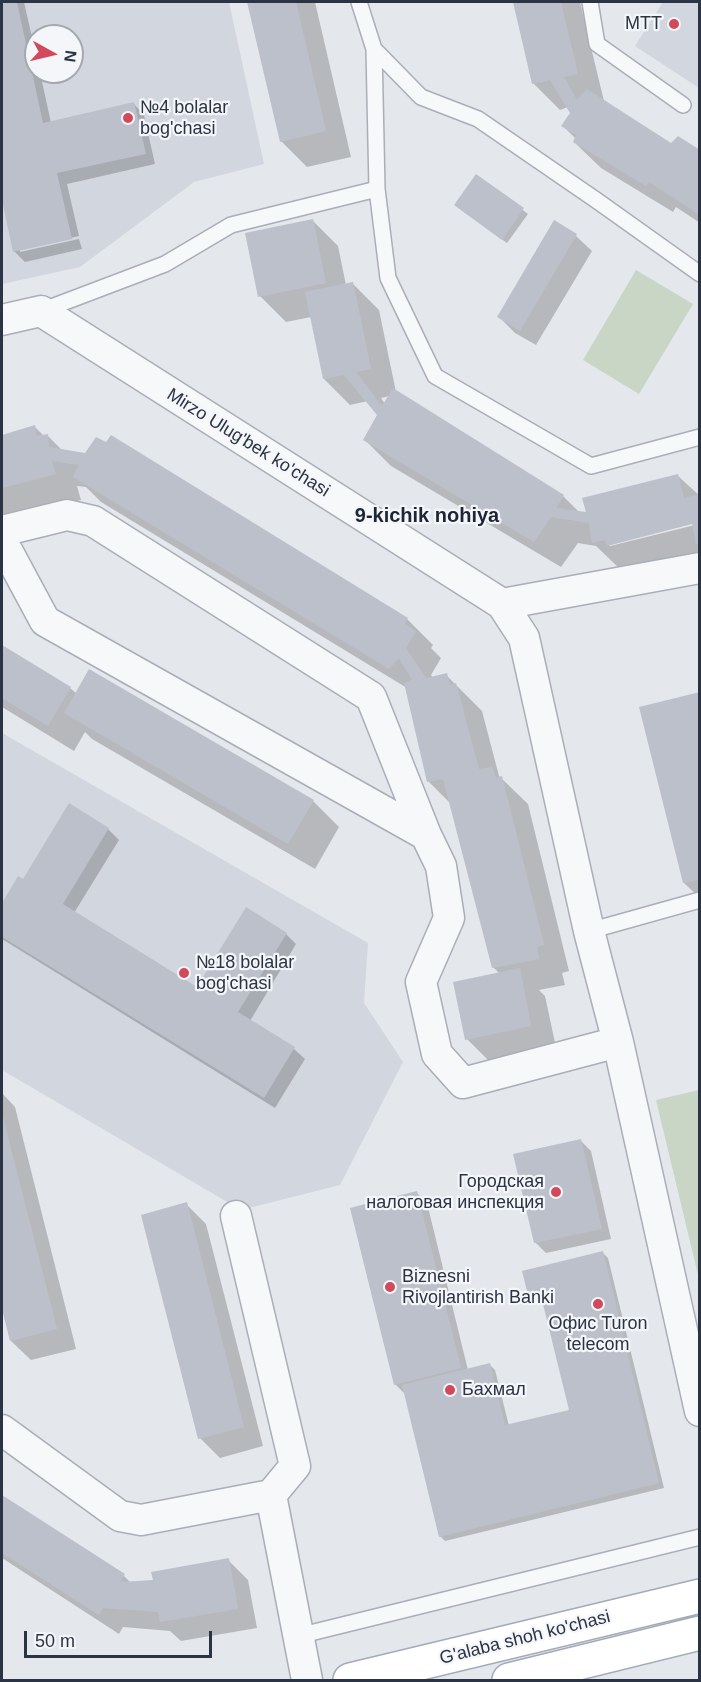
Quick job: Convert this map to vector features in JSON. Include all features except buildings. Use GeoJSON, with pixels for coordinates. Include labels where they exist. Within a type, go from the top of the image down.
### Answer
{"type":"FeatureCollection","features":[{"type":"Feature","properties":{"kind":"main road","name":"G'alaba shoh ko'chasi"},"geometry":{"type":"LineString","coordinates":[[350,1680],[699,1596]]}},
{"type":"Feature","properties":{"kind":"main road","name":"G'alaba shoh ko'chasi"},"geometry":{"type":"LineString","coordinates":[[509,1680],[699,1633]]}},
{"type":"Feature","properties":{"kind":"street"},"geometry":{"type":"LineString","coordinates":[[2,320],[41,311]]}},
{"type":"Feature","properties":{"kind":"street","name":"Mirzo Ulug'bek ko'chasi"},"geometry":{"type":"LineString","coordinates":[[41,311],[502,604]]}},
{"type":"Feature","properties":{"kind":"street"},"geometry":{"type":"LineString","coordinates":[[2,531],[67,515],[93,521],[371,697],[426,835],[441,866],[449,918],[421,982],[437,1054],[463,1083],[618,1042]]}},
{"type":"Feature","properties":{"kind":"street"},"geometry":{"type":"LineString","coordinates":[[2,542],[45,621],[426,835]]}},
{"type":"Feature","properties":{"kind":"street"},"geometry":{"type":"LineString","coordinates":[[699,568],[502,604],[524,638],[589,931],[618,1042],[699,1411]]}},
{"type":"Feature","properties":{"kind":"street"},"geometry":{"type":"LineString","coordinates":[[2,1430],[120,1516],[141,1520],[271,1496],[296,1466],[236,1216]]}},
{"type":"Feature","properties":{"kind":"street"},"geometry":{"type":"LineString","coordinates":[[271,1496],[307,1680]]}},
{"type":"Feature","properties":{"kind":"lane"},"geometry":{"type":"LineString","coordinates":[[358,2],[374,49],[376,189],[388,278],[435,376],[591,466],[699,437]]}},
{"type":"Feature","properties":{"kind":"lane"},"geometry":{"type":"LineString","coordinates":[[590,2],[597,44],[683,105]]}},
{"type":"Feature","properties":{"kind":"lane"},"geometry":{"type":"LineString","coordinates":[[374,49],[421,97],[478,119],[699,274]]}},
{"type":"Feature","properties":{"kind":"lane"},"geometry":{"type":"LineString","coordinates":[[41,311],[165,264],[231,225],[376,189]]}},
{"type":"Feature","properties":{"kind":"lane"},"geometry":{"type":"LineString","coordinates":[[589,931],[699,900]]}},
{"type":"Feature","properties":{"kind":"lane"},"geometry":{"type":"LineString","coordinates":[[298,1636],[699,1537]]}},
{"type":"Feature","properties":{"kind":"shaded area","name":"№4 bolalar bog'chasi"},"geometry":{"type":"Polygon","coordinates":[[[2,2],[229,2],[264,164],[194,182],[80,267],[2,284],[2,2]]]}},
{"type":"Feature","properties":{"kind":"shaded area","name":"MTT"},"geometry":{"type":"Polygon","coordinates":[[[663,2],[699,2],[699,88],[635,46],[663,2]]]}},
{"type":"Feature","properties":{"kind":"shaded area","name":"№18 bolalar bog'chasi"},"geometry":{"type":"Polygon","coordinates":[[[2,733],[368,943],[364,1003],[403,1062],[340,1185],[241,1210],[2,1070],[2,733]]]}},
{"type":"Feature","properties":{"kind":"green space"},"geometry":{"type":"Polygon","coordinates":[[[636,270],[693,304],[639,394],[583,360],[636,270]]]}},
{"type":"Feature","properties":{"kind":"green space"},"geometry":{"type":"Polygon","coordinates":[[[700,1090],[699,1279],[656,1100],[700,1090]]]}},
{"type":"Feature","properties":{"kind":"place","name":"MTT"},"geometry":{"type":"Point","coordinates":[674,24]}},
{"type":"Feature","properties":{"kind":"place","name":"№4 bolalar bog'chasi"},"geometry":{"type":"Point","coordinates":[128,118]}},
{"type":"Feature","properties":{"kind":"place","name":"№18 bolalar bog'chasi"},"geometry":{"type":"Point","coordinates":[184,973]}},
{"type":"Feature","properties":{"kind":"place","name":"Городская налоговая инспекция"},"geometry":{"type":"Point","coordinates":[556,1192]}},
{"type":"Feature","properties":{"kind":"place","name":"Biznesni Rivojlantirish Banki"},"geometry":{"type":"Point","coordinates":[390,1287]}},
{"type":"Feature","properties":{"kind":"place","name":"Офис Turon telecom"},"geometry":{"type":"Point","coordinates":[598,1304]}},
{"type":"Feature","properties":{"kind":"place","name":"Бахмал"},"geometry":{"type":"Point","coordinates":[450,1390]}},
{"type":"Feature","properties":{"kind":"district","name":"9-kichik nohiya"},"geometry":{"type":"Point","coordinates":[427,516]}}]}
